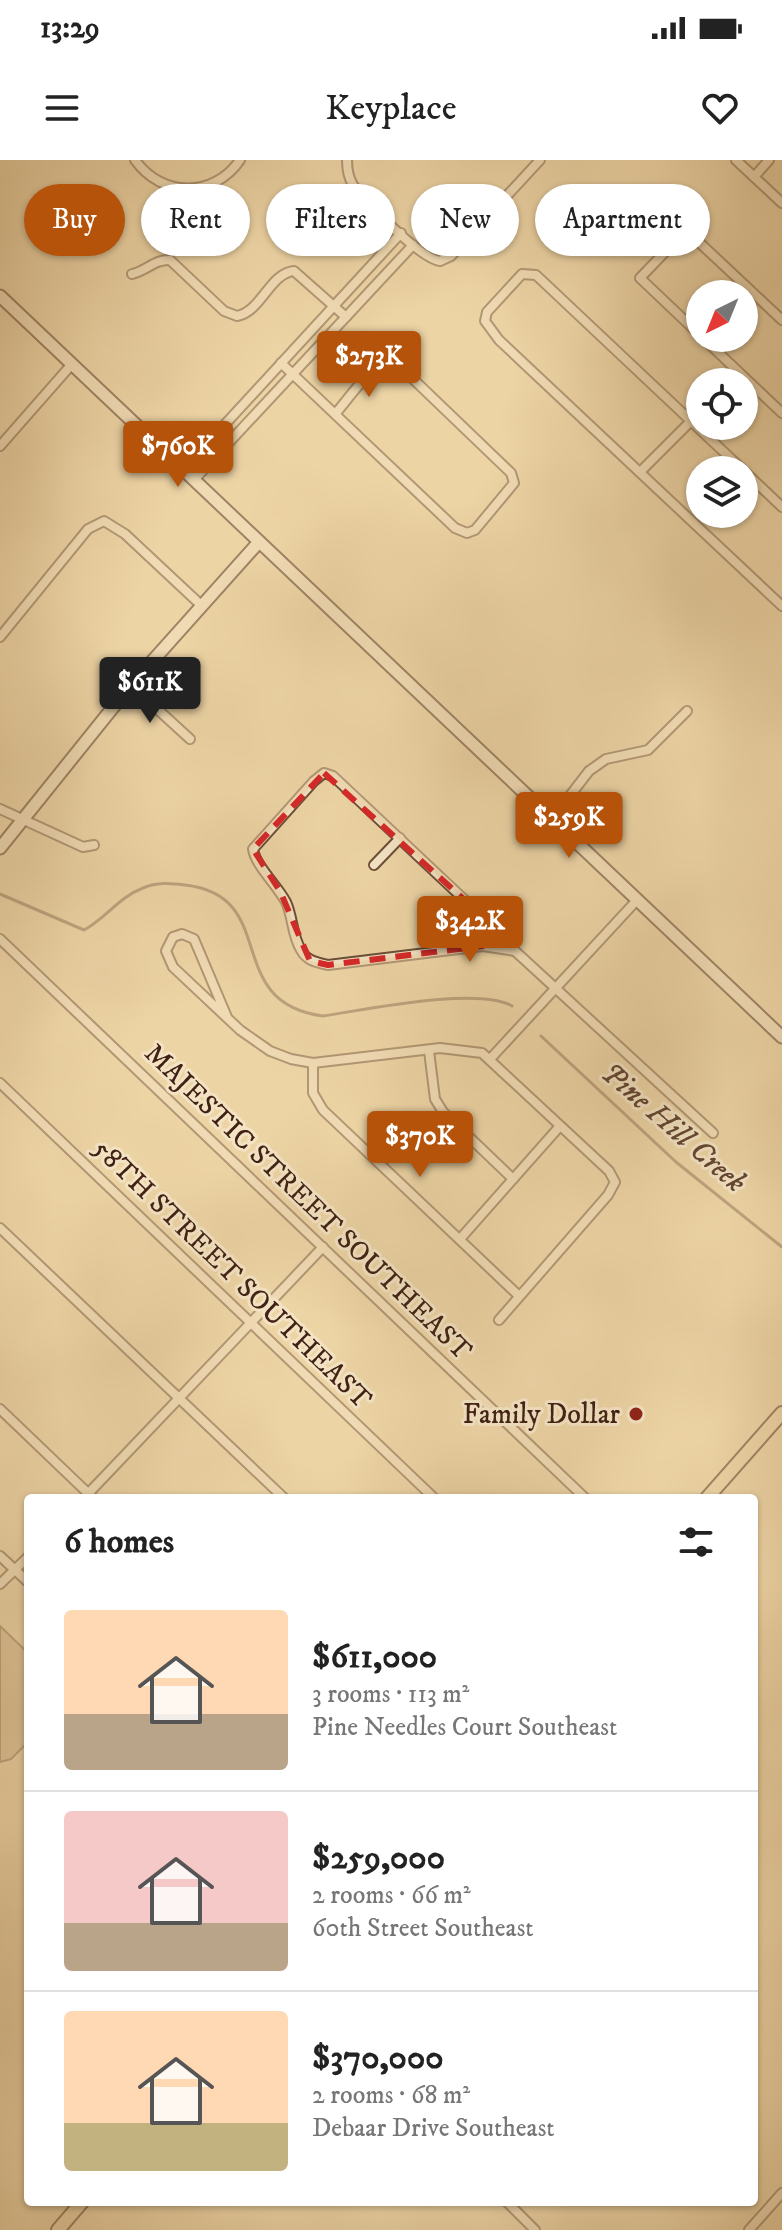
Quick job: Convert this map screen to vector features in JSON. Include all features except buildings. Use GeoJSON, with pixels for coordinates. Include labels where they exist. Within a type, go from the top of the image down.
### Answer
{"type":"FeatureCollection","features":[{"type":"Feature","properties":{"kind":"main road"},"geometry":{"type":"LineString","coordinates":[[0,296],[782,1037]]}},
{"type":"Feature","properties":{"kind":"main road"},"geometry":{"type":"LineString","coordinates":[[0,848],[131,685],[259,542]]}},
{"type":"Feature","properties":{"kind":"main road"},"geometry":{"type":"LineString","coordinates":[[711,1494],[782,1413]]}},
{"type":"Feature","properties":{"kind":"main road"},"geometry":{"type":"LineString","coordinates":[[58,2230],[79,2206]]}},
{"type":"Feature","properties":{"kind":"street"},"geometry":{"type":"LineString","coordinates":[[135,160],[148,175],[180,189],[215,184],[240,160]]}},
{"type":"Feature","properties":{"kind":"street"},"geometry":{"type":"LineString","coordinates":[[347,160],[353,184],[411,243]]}},
{"type":"Feature","properties":{"kind":"street"},"geometry":{"type":"LineString","coordinates":[[518,184],[540,160]]}},
{"type":"Feature","properties":{"kind":"street"},"geometry":{"type":"LineString","coordinates":[[736,160],[782,203]]}},
{"type":"Feature","properties":{"kind":"street"},"geometry":{"type":"LineString","coordinates":[[754,177],[769,160]]}},
{"type":"Feature","properties":{"kind":"street"},"geometry":{"type":"LineString","coordinates":[[686,322],[640,278],[686,230],[739,280]]}},
{"type":"Feature","properties":{"kind":"street"},"geometry":{"type":"LineString","coordinates":[[183,470],[401,233]]}},
{"type":"Feature","properties":{"kind":"street"},"geometry":{"type":"LineString","coordinates":[[194,480],[411,247]]}},
{"type":"Feature","properties":{"kind":"street"},"geometry":{"type":"LineString","coordinates":[[428,256],[440,261],[447,256]]}},
{"type":"Feature","properties":{"kind":"street"},"geometry":{"type":"LineString","coordinates":[[132,274],[146,271],[157,262],[170,260],[224,311],[237,316],[247,313],[285,273],[294,271],[346,317]]}},
{"type":"Feature","properties":{"kind":"street"},"geometry":{"type":"LineString","coordinates":[[686,416],[542,280],[530,273],[522,274],[487,312],[485,321],[499,340],[782,606]]}},
{"type":"Feature","properties":{"kind":"street"},"geometry":{"type":"LineString","coordinates":[[758,298],[782,320]]}},
{"type":"Feature","properties":{"kind":"street"},"geometry":{"type":"LineString","coordinates":[[718,352],[782,413]]}},
{"type":"Feature","properties":{"kind":"street"},"geometry":{"type":"LineString","coordinates":[[281,363],[455,528],[467,533],[482,523],[514,483],[511,473],[412,378],[390,363],[379,366],[365,378],[335,414]]}},
{"type":"Feature","properties":{"kind":"street"},"geometry":{"type":"LineString","coordinates":[[0,446],[72,364]]}},
{"type":"Feature","properties":{"kind":"street"},"geometry":{"type":"LineString","coordinates":[[640,472],[686,426]]}},
{"type":"Feature","properties":{"kind":"street"},"geometry":{"type":"LineString","coordinates":[[712,440],[729,456]]}},
{"type":"Feature","properties":{"kind":"street"},"geometry":{"type":"LineString","coordinates":[[758,484],[782,507]]}},
{"type":"Feature","properties":{"kind":"street"},"geometry":{"type":"LineString","coordinates":[[0,637],[88,529],[104,521],[125,534],[202,606]]}},
{"type":"Feature","properties":{"kind":"street"},"geometry":{"type":"LineString","coordinates":[[131,685],[190,739]]}},
{"type":"Feature","properties":{"kind":"street"},"geometry":{"type":"LineString","coordinates":[[552,819],[589,771],[606,759],[648,750],[687,711]]}},
{"type":"Feature","properties":{"kind":"street"},"geometry":{"type":"LineString","coordinates":[[483,946],[479,921],[469,904],[333,776],[324,773],[264,833],[253,849],[254,855],[280,891],[301,950],[310,961],[328,965],[483,946],[515,951],[557,986],[713,1133]]}},
{"type":"Feature","properties":{"kind":"street"},"geometry":{"type":"LineString","coordinates":[[0,809],[83,847],[94,845]]}},
{"type":"Feature","properties":{"kind":"street"},"geometry":{"type":"LineString","coordinates":[[374,865],[400,838]]}},
{"type":"Feature","properties":{"kind":"street"},"geometry":{"type":"LineString","coordinates":[[491,1058],[637,900]]}},
{"type":"Feature","properties":{"kind":"street"},"geometry":{"type":"LineString","coordinates":[[227,1017],[194,939],[182,934],[173,937],[167,945],[166,957],[227,1017],[270,1051],[313,1063],[456,1049],[491,1058],[609,1171],[615,1182],[608,1195],[499,1320]]}},
{"type":"Feature","properties":{"kind":"street","name":"MAJESTIC STREET SOUTHEAST"},"geometry":{"type":"LineString","coordinates":[[0,939],[581,1494]]}},
{"type":"Feature","properties":{"kind":"street"},"geometry":{"type":"LineString","coordinates":[[429,1051],[435,1099],[443,1112],[513,1179]]}},
{"type":"Feature","properties":{"kind":"street"},"geometry":{"type":"LineString","coordinates":[[313,1063],[313,1093],[323,1110],[519,1296]]}},
{"type":"Feature","properties":{"kind":"street","name":"58TH STREET SOUTHEAST"},"geometry":{"type":"LineString","coordinates":[[0,1083],[430,1494]]}},
{"type":"Feature","properties":{"kind":"street"},"geometry":{"type":"LineString","coordinates":[[460,1239],[560,1126]]}},
{"type":"Feature","properties":{"kind":"street"},"geometry":{"type":"LineString","coordinates":[[0,1228],[280,1494]]}},
{"type":"Feature","properties":{"kind":"street"},"geometry":{"type":"LineString","coordinates":[[90,1494],[323,1247]]}},
{"type":"Feature","properties":{"kind":"street"},"geometry":{"type":"LineString","coordinates":[[0,1409],[86,1494]]}},
{"type":"Feature","properties":{"kind":"street"},"geometry":{"type":"LineString","coordinates":[[0,1556],[24,1578]]}},
{"type":"Feature","properties":{"kind":"street"},"geometry":{"type":"LineString","coordinates":[[0,1584],[24,1561]]}},
{"type":"Feature","properties":{"kind":"street"},"geometry":{"type":"LineString","coordinates":[[749,2230],[782,2193]]}},
{"type":"Feature","properties":{"kind":"street"},"geometry":{"type":"LineString","coordinates":[[511,2206],[535,2230]]}},
{"type":"Feature","properties":{"kind":"highlighted area"},"geometry":{"type":"Polygon","coordinates":[[[324,773],[469,904],[483,946],[328,965],[310,961],[280,891],[253,849],[264,833],[324,773]]]}},
{"type":"Feature","properties":{"kind":"shaded area"},"geometry":{"type":"Polygon","coordinates":[[[0,1626],[24,1649],[24,1746],[11,1759],[0,1762],[0,1626]]]}},
{"type":"Feature","properties":{"kind":"waterway","name":"Pine Hill Creek"},"geometry":{"type":"LineString","coordinates":[[0,894],[84,930],[134,892],[148,886],[179,884],[215,893],[233,908],[272,991],[291,1007],[323,1016],[449,999],[496,1000],[512,1006]]}},
{"type":"Feature","properties":{"kind":"waterway","name":"Pine Hill Creek"},"geometry":{"type":"LineString","coordinates":[[541,1036],[676,1162],[782,1247]]}},
{"type":"Feature","properties":{"kind":"place","name":"Family Dollar"},"geometry":{"type":"Point","coordinates":[636,1414]}}]}
